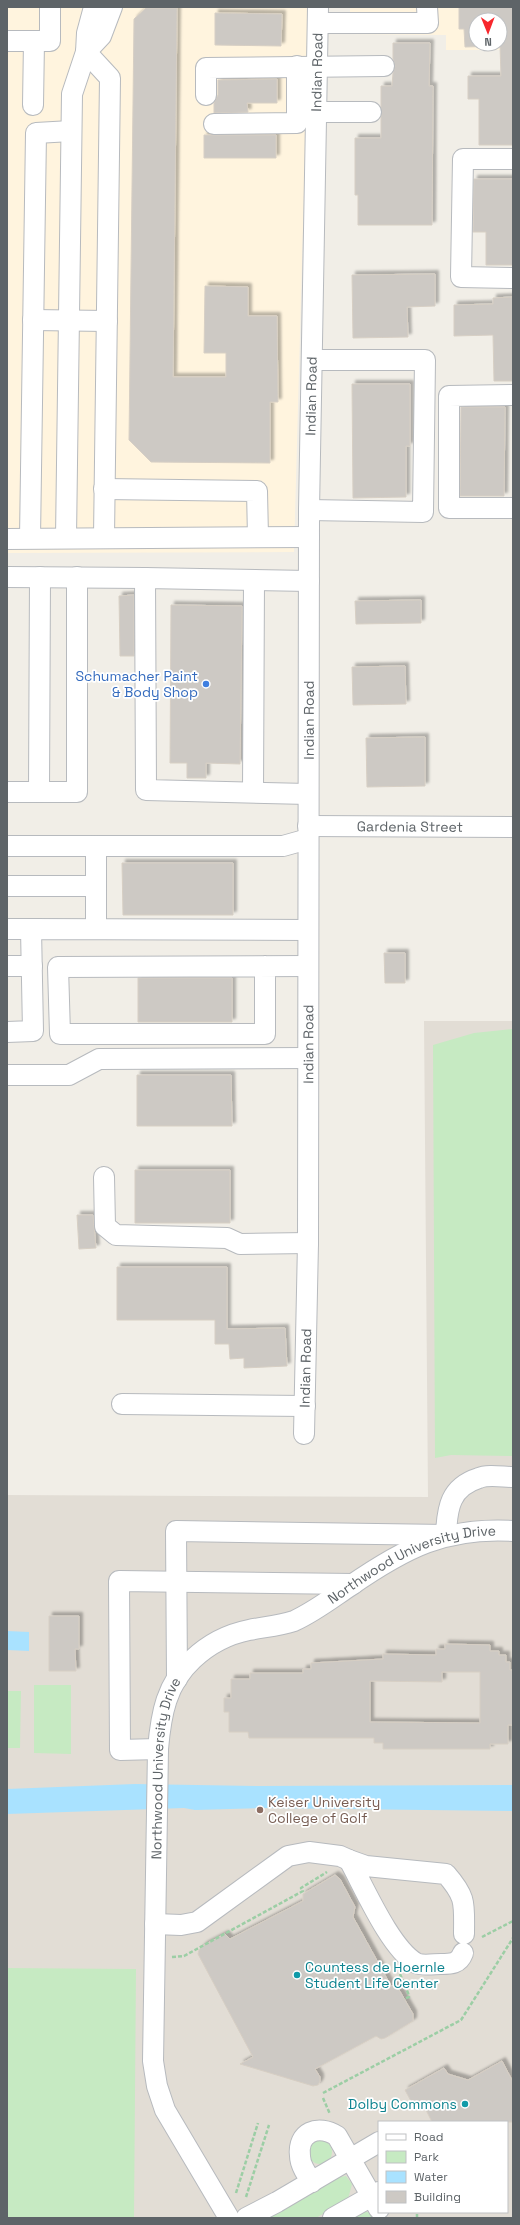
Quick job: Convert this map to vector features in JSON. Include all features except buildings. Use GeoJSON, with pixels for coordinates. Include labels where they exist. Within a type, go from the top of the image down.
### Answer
{"type":"FeatureCollection","features":[{"type":"Feature","properties":{"kind":"street"},"geometry":{"type":"LineString","coordinates":[[7,41],[50,41],[50,7]]}},
{"type":"Feature","properties":{"kind":"street"},"geometry":{"type":"LineString","coordinates":[[66,538],[72,94],[86,52],[87,33],[94,7]]}},
{"type":"Feature","properties":{"kind":"street"},"geometry":{"type":"LineString","coordinates":[[86,52],[101,36],[112,7]]}},
{"type":"Feature","properties":{"kind":"street"},"geometry":{"type":"LineString","coordinates":[[318,15],[428,23],[427,7]]}},
{"type":"Feature","properties":{"kind":"street","name":"Indian Road"},"geometry":{"type":"LineString","coordinates":[[304,1434],[308,1243],[309,510],[318,15]]}},
{"type":"Feature","properties":{"kind":"street"},"geometry":{"type":"LineString","coordinates":[[33,105],[34,41]]}},
{"type":"Feature","properties":{"kind":"street"},"geometry":{"type":"LineString","coordinates":[[86,52],[110,78],[104,538]]}},
{"type":"Feature","properties":{"kind":"street"},"geometry":{"type":"LineString","coordinates":[[206,95],[206,68],[317,65],[384,66]]}},
{"type":"Feature","properties":{"kind":"street"},"geometry":{"type":"LineString","coordinates":[[214,124],[297,123],[297,66]]}},
{"type":"Feature","properties":{"kind":"street"},"geometry":{"type":"LineString","coordinates":[[316,112],[371,112]]}},
{"type":"Feature","properties":{"kind":"street"},"geometry":{"type":"LineString","coordinates":[[30,538],[36,133],[71,132]]}},
{"type":"Feature","properties":{"kind":"street"},"geometry":{"type":"LineString","coordinates":[[513,159],[463,159],[460,277],[513,278]]}},
{"type":"Feature","properties":{"kind":"street"},"geometry":{"type":"LineString","coordinates":[[33,320],[106,321]]}},
{"type":"Feature","properties":{"kind":"street"},"geometry":{"type":"LineString","coordinates":[[309,510],[423,512],[426,360],[312,360]]}},
{"type":"Feature","properties":{"kind":"street"},"geometry":{"type":"LineString","coordinates":[[513,395],[449,396],[449,508],[513,508]]}},
{"type":"Feature","properties":{"kind":"street"},"geometry":{"type":"LineString","coordinates":[[104,489],[257,491],[258,537]]}},
{"type":"Feature","properties":{"kind":"street"},"geometry":{"type":"LineString","coordinates":[[7,539],[309,537]]}},
{"type":"Feature","properties":{"kind":"street"},"geometry":{"type":"LineString","coordinates":[[7,577],[309,581]]}},
{"type":"Feature","properties":{"kind":"street"},"geometry":{"type":"LineString","coordinates":[[39,792],[40,577]]}},
{"type":"Feature","properties":{"kind":"street"},"geometry":{"type":"LineString","coordinates":[[7,792],[77,792],[77,577]]}},
{"type":"Feature","properties":{"kind":"street"},"geometry":{"type":"LineString","coordinates":[[145,578],[146,790],[308,794]]}},
{"type":"Feature","properties":{"kind":"street"},"geometry":{"type":"LineString","coordinates":[[253,792],[254,580]]}},
{"type":"Feature","properties":{"kind":"street","name":"Gardenia Street"},"geometry":{"type":"LineString","coordinates":[[7,846],[283,846],[308,832],[513,827]]}},
{"type":"Feature","properties":{"kind":"street"},"geometry":{"type":"LineString","coordinates":[[96,846],[96,929]]}},
{"type":"Feature","properties":{"kind":"street"},"geometry":{"type":"LineString","coordinates":[[7,886],[96,886]]}},
{"type":"Feature","properties":{"kind":"street"},"geometry":{"type":"LineString","coordinates":[[7,929],[308,930]]}},
{"type":"Feature","properties":{"kind":"street"},"geometry":{"type":"LineString","coordinates":[[7,1032],[33,1031],[31,929]]}},
{"type":"Feature","properties":{"kind":"street"},"geometry":{"type":"LineString","coordinates":[[7,966],[32,966]]}},
{"type":"Feature","properties":{"kind":"street"},"geometry":{"type":"LineString","coordinates":[[265,966],[265,1034],[60,1034],[58,966],[265,966],[308,966]]}},
{"type":"Feature","properties":{"kind":"street"},"geometry":{"type":"LineString","coordinates":[[7,1076],[69,1075],[99,1060],[308,1058]]}},
{"type":"Feature","properties":{"kind":"street"},"geometry":{"type":"LineString","coordinates":[[104,1177],[105,1226],[116,1234],[227,1238],[240,1244],[308,1243]]}},
{"type":"Feature","properties":{"kind":"street"},"geometry":{"type":"LineString","coordinates":[[122,1404],[304,1406]]}},
{"type":"Feature","properties":{"kind":"street"},"geometry":{"type":"LineString","coordinates":[[177,1679],[176,1531],[446,1535],[447,1509],[459,1489],[479,1477],[513,1477]]}},
{"type":"Feature","properties":{"kind":"street","name":"Northwood University Drive"},"geometry":{"type":"LineString","coordinates":[[229,2218],[165,2110],[157,2086],[153,2061],[157,1778],[158,1749],[162,1713],[177,1679],[194,1658],[214,1643],[238,1632],[272,1627],[294,1621],[314,1611],[353,1584],[406,1551],[446,1535],[484,1530],[513,1531]]}},
{"type":"Feature","properties":{"kind":"street"},"geometry":{"type":"LineString","coordinates":[[158,1749],[120,1750],[119,1581],[353,1584]]}},
{"type":"Feature","properties":{"kind":"street"},"geometry":{"type":"LineString","coordinates":[[155,1924],[181,1925],[197,1922],[288,1856],[309,1852],[340,1856],[341,1865],[404,1954],[418,1964],[453,1964],[461,1960],[464,1944],[464,1904],[460,1890],[446,1874],[341,1865]]}},
{"type":"Feature","properties":{"kind":"street"},"geometry":{"type":"LineString","coordinates":[[312,2182],[300,2159],[299,2146],[304,2137],[313,2131],[328,2130],[336,2136],[349,2160],[377,2202],[334,2218]]}},
{"type":"Feature","properties":{"kind":"street"},"geometry":{"type":"LineString","coordinates":[[246,2218],[312,2182],[378,2143]]}},
{"type":"Feature","properties":{"kind":"path"},"geometry":{"type":"LineString","coordinates":[[167,1957],[184,1956],[303,1891],[301,1888],[341,1865]]}},
{"type":"Feature","properties":{"kind":"path"},"geometry":{"type":"LineString","coordinates":[[323,2093],[461,2020],[513,1938]]}},
{"type":"Feature","properties":{"kind":"path"},"geometry":{"type":"LineString","coordinates":[[398,1972],[409,1996],[404,1999]]}},
{"type":"Feature","properties":{"kind":"path"},"geometry":{"type":"LineString","coordinates":[[323,2098],[332,2118]]}},
{"type":"Feature","properties":{"kind":"path"},"geometry":{"type":"LineString","coordinates":[[236,2194],[258,2122]]}},
{"type":"Feature","properties":{"kind":"path"},"geometry":{"type":"LineString","coordinates":[[243,2198],[247,2196],[268,2125]]}},
{"type":"Feature","properties":{"kind":"shaded area"},"geometry":{"type":"Polygon","coordinates":[[[7,7],[309,7],[294,552],[7,553],[7,7]]]}},
{"type":"Feature","properties":{"kind":"shaded area"},"geometry":{"type":"Polygon","coordinates":[[[350,7],[513,7],[513,50],[508,50],[508,12],[468,12],[468,50],[446,50],[446,35],[350,34],[350,7]]]}},
{"type":"Feature","properties":{"kind":"shaded area","name":"Keiser University College of Golf"},"geometry":{"type":"Polygon","coordinates":[[[424,1021],[513,1021],[513,2218],[7,2218],[7,1495],[428,1497],[424,1021]]]}},
{"type":"Feature","properties":{"kind":"green space"},"geometry":{"type":"Polygon","coordinates":[[[513,1029],[513,1456],[451,1455],[435,1458],[433,1045],[474,1033],[513,1029]]]}},
{"type":"Feature","properties":{"kind":"green space"},"geometry":{"type":"Polygon","coordinates":[[[34,1685],[71,1685],[71,1754],[34,1753],[34,1685]]]}},
{"type":"Feature","properties":{"kind":"green space"},"geometry":{"type":"Polygon","coordinates":[[[7,1691],[21,1691],[20,1748],[7,1748],[7,1691]]]}},
{"type":"Feature","properties":{"kind":"green space"},"geometry":{"type":"Polygon","coordinates":[[[7,1968],[136,1969],[134,2218],[7,2218],[7,1968]]]}},
{"type":"Feature","properties":{"kind":"green space"},"geometry":{"type":"Polygon","coordinates":[[[320,2140],[329,2143],[332,2152],[329,2161],[320,2164],[311,2161],[308,2152],[311,2143],[320,2140]]]}},
{"type":"Feature","properties":{"kind":"green space"},"geometry":{"type":"Polygon","coordinates":[[[346,2176],[352,2184],[348,2199],[316,2218],[268,2218],[340,2177],[346,2176]]]}},
{"type":"Feature","properties":{"kind":"green space"},"geometry":{"type":"Polygon","coordinates":[[[362,2212],[368,2212],[375,2218],[354,2218],[362,2212]]]}},
{"type":"Feature","properties":{"kind":"water"},"geometry":{"type":"Polygon","coordinates":[[[7,1631],[29,1632],[29,1651],[7,1650],[7,1631]]]}},
{"type":"Feature","properties":{"kind":"water"},"geometry":{"type":"Polygon","coordinates":[[[135,1784],[259,1786],[513,1785],[513,1811],[261,1808],[195,1810],[184,1808],[7,1814],[7,1789],[135,1784]]]}},
{"type":"Feature","properties":{"kind":"place","name":"Schumacher Paint & Body Shop"},"geometry":{"type":"Point","coordinates":[206,684]}},
{"type":"Feature","properties":{"kind":"place","name":"Keiser University College of Golf"},"geometry":{"type":"Point","coordinates":[260,1810]}},
{"type":"Feature","properties":{"kind":"place","name":"Countess de Hoernle Student Life Center"},"geometry":{"type":"Point","coordinates":[297,1975]}},
{"type":"Feature","properties":{"kind":"place","name":"Dolby Commons"},"geometry":{"type":"Point","coordinates":[465,2104]}}]}
